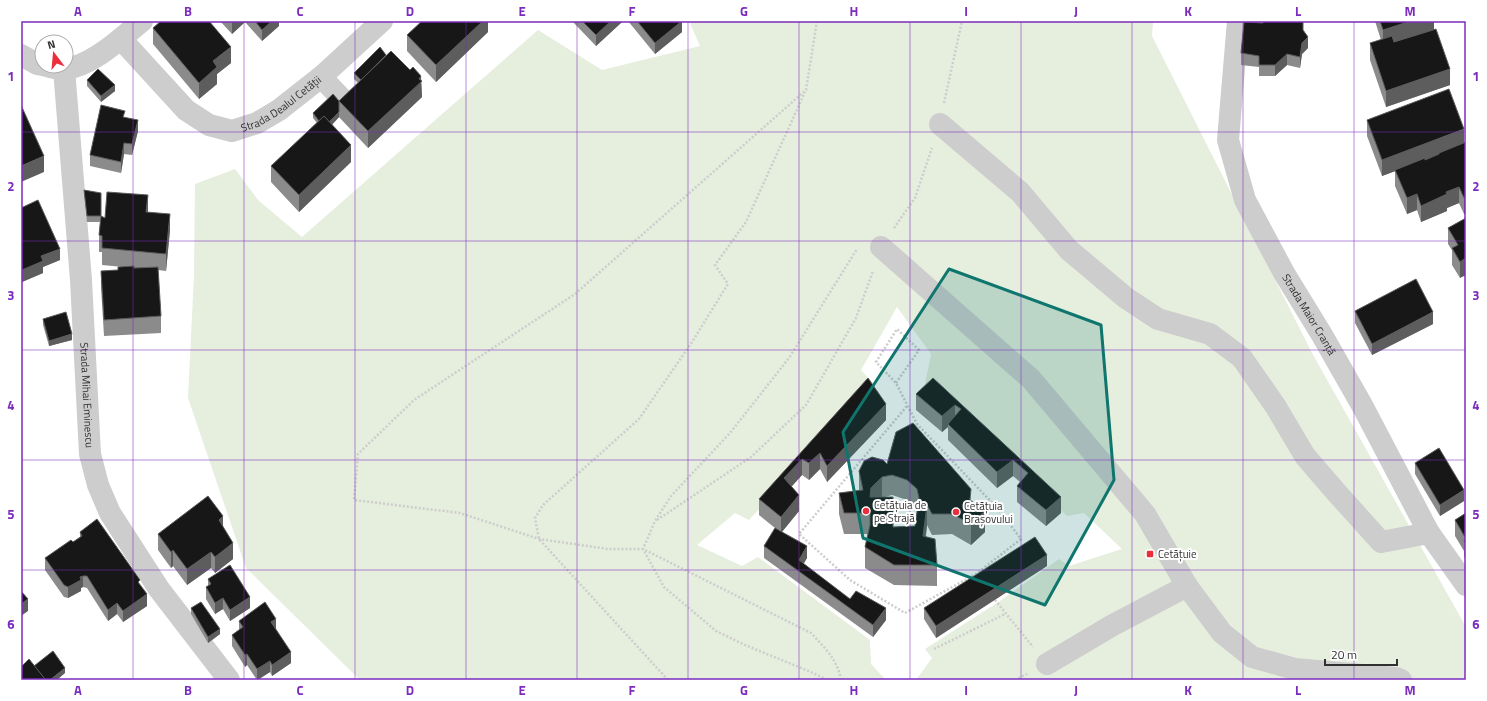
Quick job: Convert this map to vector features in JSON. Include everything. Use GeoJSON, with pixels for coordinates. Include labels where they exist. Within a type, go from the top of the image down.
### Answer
{"type":"FeatureCollection","features":[{"type":"Feature","properties":{"kind":"street"},"geometry":{"type":"LineString","coordinates":[[74,65],[80,64],[94,57],[142,21]]}},
{"type":"Feature","properties":{"kind":"street","name":"Strada Dealul Cetății"},"geometry":{"type":"LineString","coordinates":[[120,39],[186,110],[209,125],[232,131],[257,122],[279,110],[321,77],[382,21]]}},
{"type":"Feature","properties":{"kind":"street","name":"Strada Maior Cranță"},"geometry":{"type":"LineString","coordinates":[[1238,21],[1228,140],[1245,200],[1284,273],[1322,335],[1363,407],[1429,533],[1466,586]]}},
{"type":"Feature","properties":{"kind":"street"},"geometry":{"type":"LineString","coordinates":[[21,55],[34,61]]}},
{"type":"Feature","properties":{"kind":"street","name":"Strada Mihai Eminescu"},"geometry":{"type":"LineString","coordinates":[[56,74],[81,280],[90,454],[98,486],[110,513],[159,589],[229,680]]}},
{"type":"Feature","properties":{"kind":"street"},"geometry":{"type":"LineString","coordinates":[[321,77],[346,103]]}},
{"type":"Feature","properties":{"kind":"street"},"geometry":{"type":"LineString","coordinates":[[940,124],[1020,192],[1069,250],[1126,298],[1158,319],[1210,334],[1242,358],[1276,407],[1305,456],[1381,542],[1429,533]]}},
{"type":"Feature","properties":{"kind":"street"},"geometry":{"type":"LineString","coordinates":[[881,247],[1031,379],[1145,514],[1187,586],[1222,633],[1252,657],[1295,669],[1396,678],[1401,680]]}},
{"type":"Feature","properties":{"kind":"street"},"geometry":{"type":"LineString","coordinates":[[1047,664],[1113,625],[1187,586]]}},
{"type":"Feature","properties":{"kind":"path"},"geometry":{"type":"LineString","coordinates":[[668,680],[539,539],[536,518],[543,505],[639,419],[692,342],[728,284],[715,265],[746,222],[806,90],[817,21]]}},
{"type":"Feature","properties":{"kind":"path"},"geometry":{"type":"LineString","coordinates":[[655,521],[751,457],[806,405],[856,318],[881,247],[915,198],[940,124],[962,21]]}},
{"type":"Feature","properties":{"kind":"path"},"geometry":{"type":"LineString","coordinates":[[806,90],[575,294],[414,400],[358,454],[354,500],[460,513],[539,539],[608,550],[643,550],[811,633],[831,654],[840,673],[840,680]]}},
{"type":"Feature","properties":{"kind":"path"},"geometry":{"type":"LineString","coordinates":[[643,550],[655,521],[671,496],[730,433],[789,358],[856,250],[866,239],[881,247]]}},
{"type":"Feature","properties":{"kind":"path"},"geometry":{"type":"LineString","coordinates":[[896,383],[919,350],[896,328],[876,362],[896,383],[917,424],[998,509],[1021,539],[976,574],[905,613],[850,580],[799,534],[907,406]]}},
{"type":"Feature","properties":{"kind":"path"},"geometry":{"type":"LineString","coordinates":[[643,550],[664,587],[716,632],[827,680]]}},
{"type":"Feature","properties":{"kind":"path"},"geometry":{"type":"LineString","coordinates":[[976,574],[980,578]]}},
{"type":"Feature","properties":{"kind":"path"},"geometry":{"type":"LineString","coordinates":[[934,649],[1005,614],[995,600]]}},
{"type":"Feature","properties":{"kind":"highlighted area"},"geometry":{"type":"Polygon","coordinates":[[[949,269],[1101,325],[1114,480],[1045,605],[863,538],[843,432],[949,269]]]}},
{"type":"Feature","properties":{"kind":"green space"},"geometry":{"type":"Polygon","coordinates":[[[689,21],[1153,21],[1152,36],[1312,353],[1466,627],[1466,680],[916,680],[932,658],[925,649],[997,603],[1059,559],[1069,566],[1122,549],[1084,513],[1067,516],[925,384],[931,354],[897,307],[861,370],[874,384],[749,520],[735,513],[697,545],[742,566],[758,557],[870,640],[871,664],[886,680],[360,680],[246,568],[188,398],[194,275],[195,184],[235,169],[258,200],[302,237],[538,30],[602,70],[700,46],[689,21]]]}},
{"type":"Feature","properties":{"kind":"building"},"geometry":{"type":"Polygon","coordinates":[[[161,21],[209,21],[231,47],[213,61],[217,67],[199,83],[153,28],[161,21]]]}},
{"type":"Feature","properties":{"kind":"building"},"geometry":{"type":"Polygon","coordinates":[[[255,21],[272,21],[262,30],[255,21]]]}},
{"type":"Feature","properties":{"kind":"building"},"geometry":{"type":"Polygon","coordinates":[[[422,21],[483,21],[436,65],[407,35],[422,21]]]}},
{"type":"Feature","properties":{"kind":"building"},"geometry":{"type":"Polygon","coordinates":[[[582,21],[611,21],[596,35],[582,21]]]}},
{"type":"Feature","properties":{"kind":"building"},"geometry":{"type":"Polygon","coordinates":[[[637,21],[682,21],[655,43],[637,21]]]}},
{"type":"Feature","properties":{"kind":"building"},"geometry":{"type":"Polygon","coordinates":[[[1263,21],[1303,21],[1303,30],[1308,37],[1302,43],[1300,57],[1287,54],[1275,65],[1259,65],[1259,56],[1241,53],[1244,22],[1263,23],[1263,21]]]}},
{"type":"Feature","properties":{"kind":"building"},"geometry":{"type":"Polygon","coordinates":[[[1380,21],[1411,21],[1383,30],[1380,21]]]}},
{"type":"Feature","properties":{"kind":"building"},"geometry":{"type":"Polygon","coordinates":[[[1436,29],[1450,69],[1386,91],[1370,43],[1392,36],[1394,42],[1436,29]]]}},
{"type":"Feature","properties":{"kind":"building"},"geometry":{"type":"Polygon","coordinates":[[[380,47],[386,55],[361,80],[354,73],[380,47]]]}},
{"type":"Feature","properties":{"kind":"building"},"geometry":{"type":"Polygon","coordinates":[[[391,51],[410,70],[413,67],[421,76],[419,79],[422,81],[368,131],[339,101],[391,51]]]}},
{"type":"Feature","properties":{"kind":"building"},"geometry":{"type":"Polygon","coordinates":[[[98,69],[115,85],[101,96],[87,80],[98,69]]]}},
{"type":"Feature","properties":{"kind":"building"},"geometry":{"type":"Polygon","coordinates":[[[1449,89],[1464,129],[1382,160],[1367,120],[1449,89]]]}},
{"type":"Feature","properties":{"kind":"building"},"geometry":{"type":"Polygon","coordinates":[[[333,94],[339,101],[339,112],[329,122],[324,116],[319,121],[313,113],[333,94]]]}},
{"type":"Feature","properties":{"kind":"building"},"geometry":{"type":"Polygon","coordinates":[[[21,105],[44,156],[21,166],[21,105]]]}},
{"type":"Feature","properties":{"kind":"building"},"geometry":{"type":"Polygon","coordinates":[[[101,105],[125,111],[123,117],[138,120],[132,144],[124,143],[121,162],[90,155],[101,105]]]}},
{"type":"Feature","properties":{"kind":"building"},"geometry":{"type":"Polygon","coordinates":[[[324,116],[351,145],[299,195],[271,166],[324,116]]]}},
{"type":"Feature","properties":{"kind":"building"},"geometry":{"type":"Polygon","coordinates":[[[1466,142],[1466,197],[1464,198],[1459,187],[1446,192],[1447,194],[1421,206],[1417,194],[1407,198],[1395,170],[1425,158],[1425,160],[1466,142]]]}},
{"type":"Feature","properties":{"kind":"building"},"geometry":{"type":"Polygon","coordinates":[[[84,190],[101,193],[101,216],[87,216],[84,190]]]}},
{"type":"Feature","properties":{"kind":"building"},"geometry":{"type":"Polygon","coordinates":[[[107,192],[148,195],[146,212],[170,214],[166,254],[102,248],[102,236],[99,235],[101,216],[105,218],[107,192]]]}},
{"type":"Feature","properties":{"kind":"building"},"geometry":{"type":"Polygon","coordinates":[[[38,200],[60,249],[41,256],[43,261],[22,270],[21,208],[38,200]]]}},
{"type":"Feature","properties":{"kind":"building"},"geometry":{"type":"Polygon","coordinates":[[[1466,218],[1466,258],[1460,262],[1452,248],[1458,245],[1448,228],[1466,218]]]}},
{"type":"Feature","properties":{"kind":"building"},"geometry":{"type":"Polygon","coordinates":[[[134,266],[134,268],[158,267],[161,316],[104,320],[101,271],[118,270],[118,267],[134,266]]]}},
{"type":"Feature","properties":{"kind":"building"},"geometry":{"type":"Polygon","coordinates":[[[1416,279],[1433,312],[1372,344],[1355,311],[1416,279]]]}},
{"type":"Feature","properties":{"kind":"building"},"geometry":{"type":"Polygon","coordinates":[[[66,312],[72,334],[49,341],[43,319],[66,312]]]}},
{"type":"Feature","properties":{"kind":"building"},"geometry":{"type":"Polygon","coordinates":[[[868,378],[886,404],[827,466],[820,453],[809,463],[802,459],[784,478],[799,495],[781,517],[759,499],[868,378]]]}},
{"type":"Feature","properties":{"kind":"building"},"geometry":{"type":"Polygon","coordinates":[[[933,378],[1061,497],[1046,510],[1017,486],[1028,473],[1013,460],[997,472],[948,424],[961,409],[955,405],[942,416],[916,394],[933,378]]]}},
{"type":"Feature","properties":{"kind":"building"},"geometry":{"type":"Polygon","coordinates":[[[913,423],[971,489],[970,500],[985,511],[971,524],[952,514],[932,514],[927,505],[923,536],[935,539],[937,565],[894,565],[865,547],[870,525],[870,513],[844,513],[839,493],[863,490],[859,471],[864,461],[872,457],[883,460],[887,464],[896,432],[913,423]],[[892,475],[882,477],[871,488],[870,497],[893,497],[893,527],[915,526],[919,498],[917,489],[907,480],[892,475]]]}},
{"type":"Feature","properties":{"kind":"building"},"geometry":{"type":"Polygon","coordinates":[[[1439,448],[1464,490],[1440,505],[1415,463],[1439,448]]]}},
{"type":"Feature","properties":{"kind":"building"},"geometry":{"type":"Polygon","coordinates":[[[208,496],[223,516],[219,520],[233,543],[215,557],[211,552],[187,569],[173,550],[171,552],[158,534],[208,496]]]}},
{"type":"Feature","properties":{"kind":"building"},"geometry":{"type":"Polygon","coordinates":[[[1466,513],[1466,539],[1455,520],[1466,513]]]}},
{"type":"Feature","properties":{"kind":"building"},"geometry":{"type":"Polygon","coordinates":[[[97,519],[140,580],[138,582],[147,594],[123,611],[117,603],[108,610],[87,576],[80,577],[81,580],[68,587],[64,585],[45,558],[71,540],[73,542],[82,536],[80,532],[97,519]]]}},
{"type":"Feature","properties":{"kind":"building"},"geometry":{"type":"Polygon","coordinates":[[[775,528],[807,546],[799,560],[850,599],[856,591],[886,608],[873,625],[764,546],[775,528]]]}},
{"type":"Feature","properties":{"kind":"building"},"geometry":{"type":"Polygon","coordinates":[[[1035,537],[1047,555],[936,626],[924,608],[1035,537]]]}},
{"type":"Feature","properties":{"kind":"building"},"geometry":{"type":"Polygon","coordinates":[[[230,565],[250,597],[230,610],[223,598],[215,603],[206,587],[211,584],[208,579],[230,565]]]}},
{"type":"Feature","properties":{"kind":"building"},"geometry":{"type":"Polygon","coordinates":[[[21,591],[28,599],[21,604],[21,591]]]}},
{"type":"Feature","properties":{"kind":"building"},"geometry":{"type":"Polygon","coordinates":[[[201,602],[220,629],[208,637],[191,608],[201,602]]]}},
{"type":"Feature","properties":{"kind":"building"},"geometry":{"type":"Polygon","coordinates":[[[265,602],[276,619],[271,622],[291,652],[272,665],[270,661],[257,669],[247,654],[245,655],[232,635],[243,627],[239,621],[265,602]]]}},
{"type":"Feature","properties":{"kind":"building"},"geometry":{"type":"Polygon","coordinates":[[[53,651],[65,668],[50,680],[45,680],[34,666],[53,651]]]}},
{"type":"Feature","properties":{"kind":"building"},"geometry":{"type":"Polygon","coordinates":[[[29,659],[45,680],[21,680],[21,667],[29,659]]]}},
{"type":"Feature","properties":{"kind":"place","name":"Cetățuia de pe Strajă"},"geometry":{"type":"Point","coordinates":[866,511]}},
{"type":"Feature","properties":{"kind":"place","name":"Cetățuia Brașovului"},"geometry":{"type":"Point","coordinates":[956,512]}},
{"type":"Feature","properties":{"kind":"place","name":"Cetățuie"},"geometry":{"type":"Point","coordinates":[1150,554]}}]}
